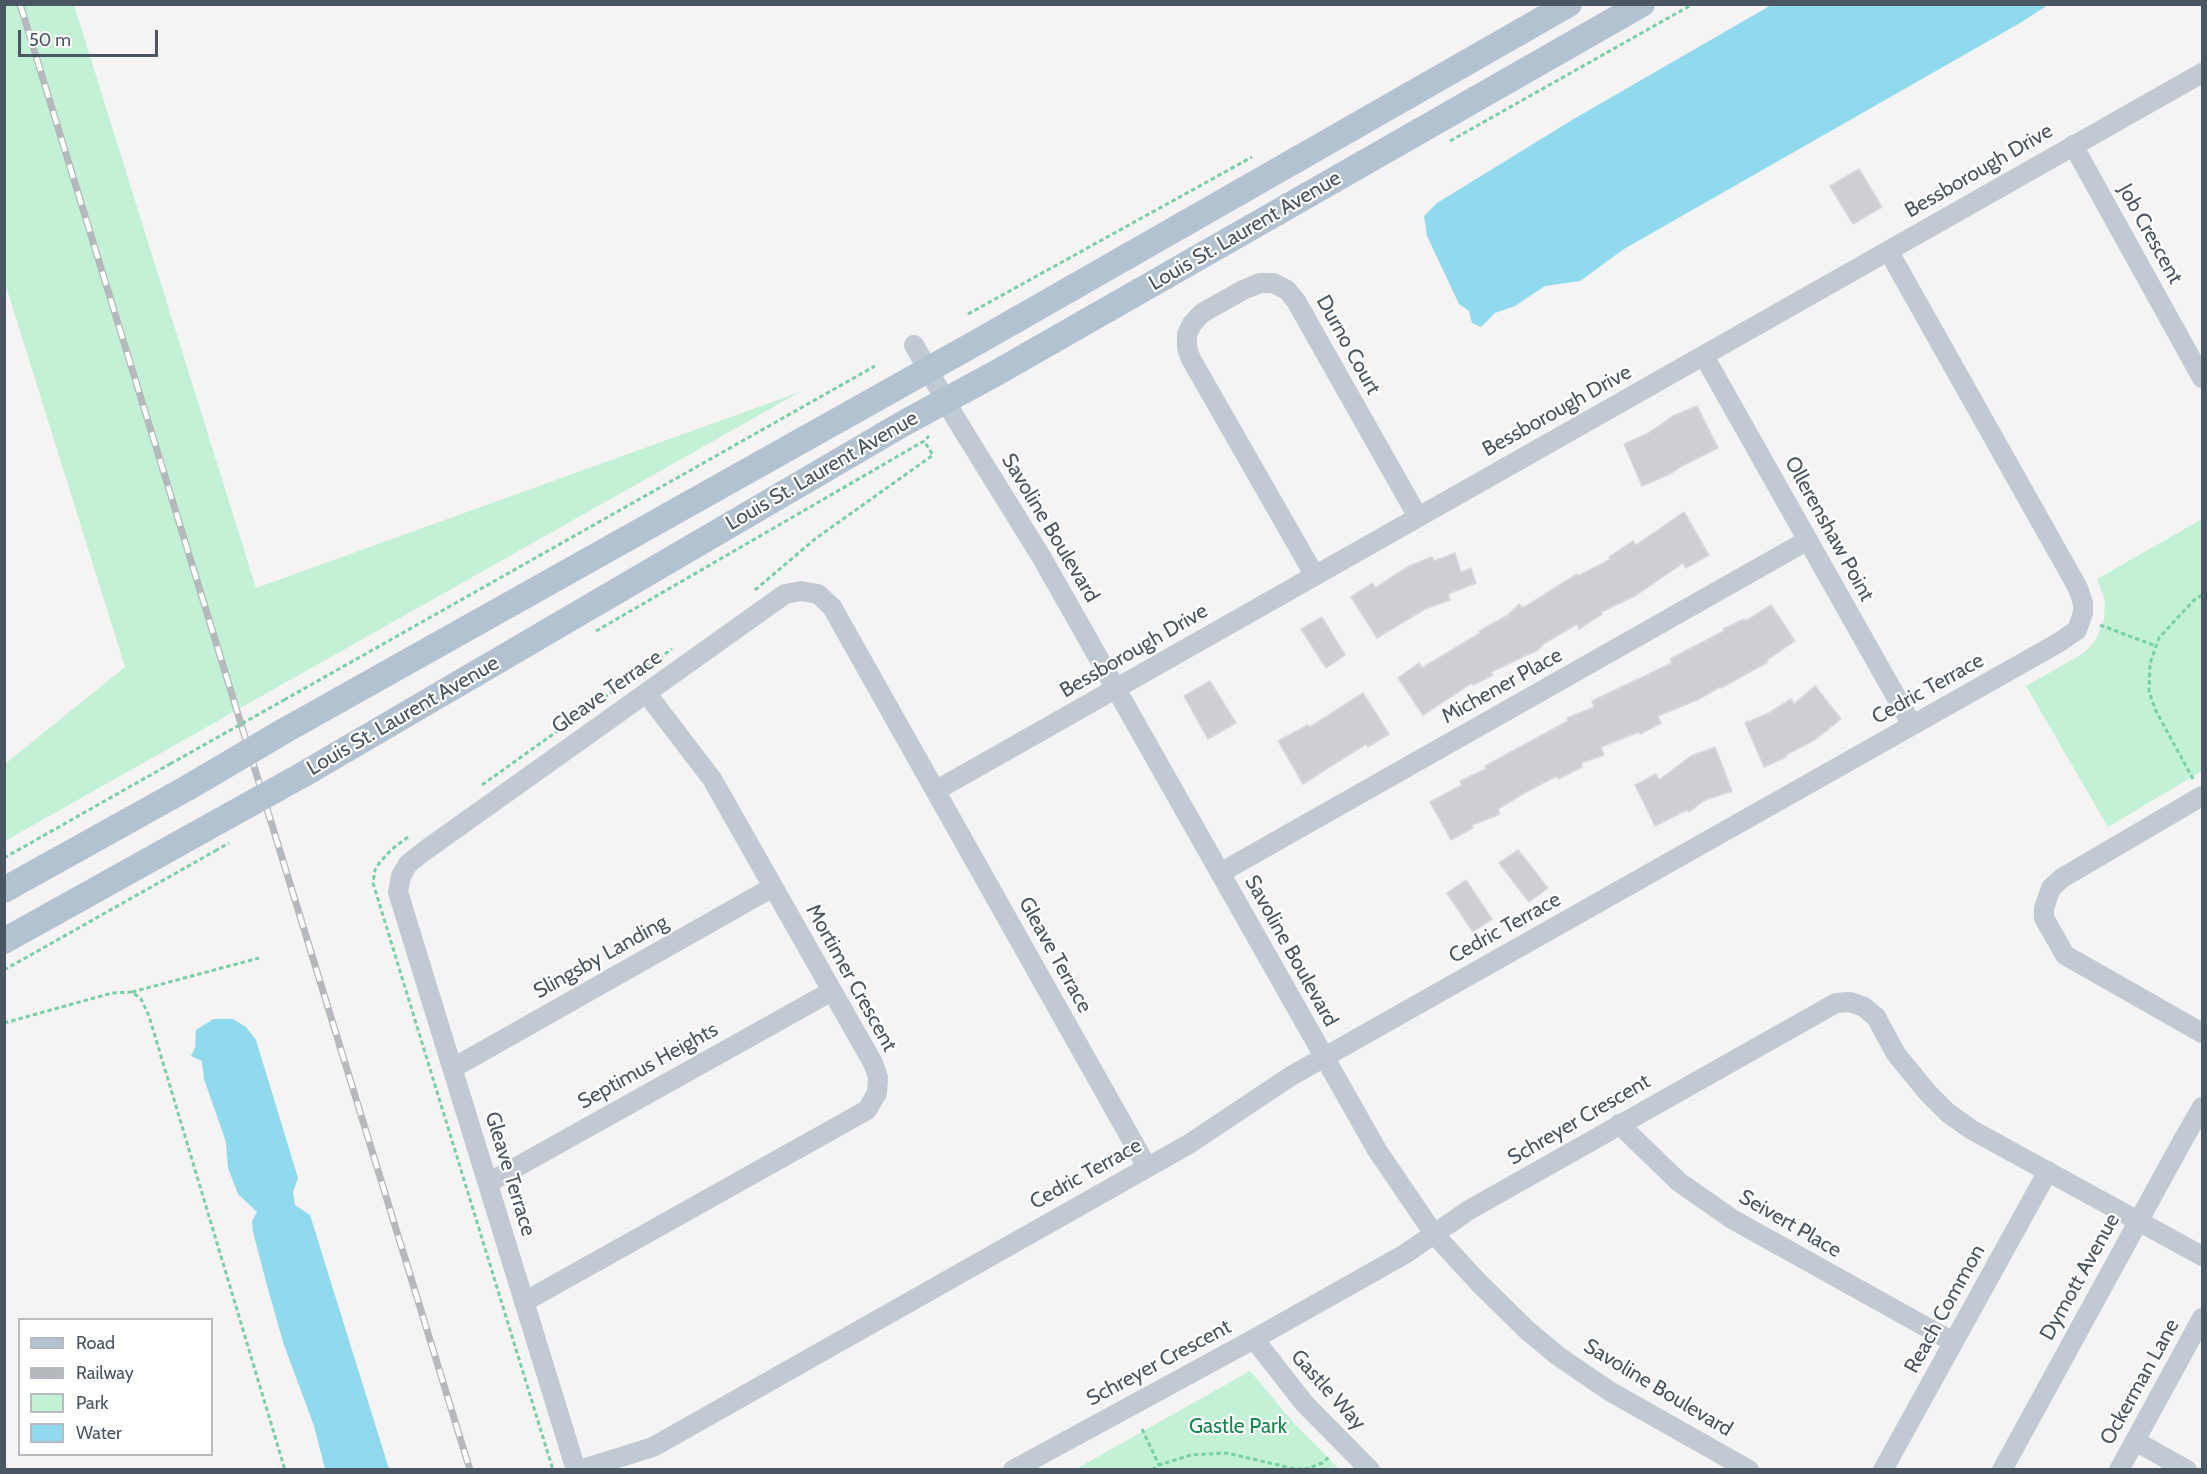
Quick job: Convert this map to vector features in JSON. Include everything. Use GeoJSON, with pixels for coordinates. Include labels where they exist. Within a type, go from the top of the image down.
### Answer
{"type":"FeatureCollection","features":[{"type":"Feature","properties":{"kind":"main road","name":"Louis St. Laurent Avenue"},"geometry":{"type":"LineString","coordinates":[[4,890],[928,370],[1569,4]]}},
{"type":"Feature","properties":{"kind":"main road","name":"Louis St. Laurent Avenue"},"geometry":{"type":"LineString","coordinates":[[4,941],[210,840],[304,774],[945,400],[998,372],[1642,4]]}},
{"type":"Feature","properties":{"kind":"street","name":"Bessborough Drive"},"geometry":{"type":"LineString","coordinates":[[935,791],[2202,73]]}},
{"type":"Feature","properties":{"kind":"street","name":"Job Crescent"},"geometry":{"type":"LineString","coordinates":[[2073,145],[2202,378]]}},
{"type":"Feature","properties":{"kind":"street","name":"Cedric Terrace"},"geometry":{"type":"LineString","coordinates":[[577,1470],[653,1447],[1190,1144],[1291,1076],[2071,636],[2081,623],[2083,603],[2078,588],[1888,252]]}},
{"type":"Feature","properties":{"kind":"street","name":"Durno Court"},"geometry":{"type":"LineString","coordinates":[[1315,576],[1191,359],[1187,348],[1187,334],[1197,319],[1212,308],[1260,283],[1273,283],[1287,290],[1296,301],[1418,517]]}},
{"type":"Feature","properties":{"kind":"street","name":"Savoline Boulevard"},"geometry":{"type":"LineString","coordinates":[[914,345],[1042,558],[1377,1150],[1434,1234],[1496,1300],[1558,1356],[1611,1392],[1749,1470]]}},
{"type":"Feature","properties":{"kind":"street","name":"Ollerenshaw Point"},"geometry":{"type":"LineString","coordinates":[[1704,356],[1912,725]]}},
{"type":"Feature","properties":{"kind":"street","name":"Michener Place"},"geometry":{"type":"LineString","coordinates":[[1220,873],[1808,540]]}},
{"type":"Feature","properties":{"kind":"street","name":"Gleave Terrace"},"geometry":{"type":"LineString","coordinates":[[577,1470],[398,892],[401,876],[408,864],[423,852],[785,594],[801,591],[818,594],[836,614],[1147,1167]]}},
{"type":"Feature","properties":{"kind":"street","name":"Mortimer Crescent"},"geometry":{"type":"LineString","coordinates":[[524,1302],[867,1110],[877,1093],[878,1077],[873,1063],[712,779],[647,694]]}},
{"type":"Feature","properties":{"kind":"street"},"geometry":{"type":"LineString","coordinates":[[2202,796],[2062,878],[2051,888],[2044,908],[2044,918],[2065,955],[2202,1033]]}},
{"type":"Feature","properties":{"kind":"street","name":"Slingsby Landing"},"geometry":{"type":"LineString","coordinates":[[453,1068],[773,887]]}},
{"type":"Feature","properties":{"kind":"street","name":"Septimus Heights"},"geometry":{"type":"LineString","coordinates":[[488,1183],[832,991]]}},
{"type":"Feature","properties":{"kind":"street","name":"Schreyer Crescent"},"geometry":{"type":"LineString","coordinates":[[1013,1470],[1405,1254],[1469,1210],[1836,1003],[1850,1002],[1864,1007],[1876,1017],[1896,1054],[1928,1094],[1948,1113],[1972,1130],[2202,1256]]}},
{"type":"Feature","properties":{"kind":"street","name":"Dymott Avenue"},"geometry":{"type":"LineString","coordinates":[[2002,1470],[2202,1107]]}},
{"type":"Feature","properties":{"kind":"street","name":"Seivert Place"},"geometry":{"type":"LineString","coordinates":[[1619,1124],[1679,1182],[1732,1219],[1953,1342]]}},
{"type":"Feature","properties":{"kind":"street","name":"Reach Common"},"geometry":{"type":"LineString","coordinates":[[1883,1470],[2048,1171]]}},
{"type":"Feature","properties":{"kind":"street","name":"Ockerman Lane"},"geometry":{"type":"LineString","coordinates":[[2119,1470],[2202,1318]]}},
{"type":"Feature","properties":{"kind":"street","name":"Gastle Way"},"geometry":{"type":"LineString","coordinates":[[1254,1339],[1305,1402],[1370,1470]]}},
{"type":"Feature","properties":{"kind":"street"},"geometry":{"type":"LineString","coordinates":[[2135,1441],[2187,1470]]}},
{"type":"Feature","properties":{"kind":"path"},"geometry":{"type":"LineString","coordinates":[[968,314],[1259,154]]}},
{"type":"Feature","properties":{"kind":"path"},"geometry":{"type":"LineString","coordinates":[[4,858],[875,366]]}},
{"type":"Feature","properties":{"kind":"path"},"geometry":{"type":"LineString","coordinates":[[587,636],[924,441],[930,434]]}},
{"type":"Feature","properties":{"kind":"path"},"geometry":{"type":"LineString","coordinates":[[755,590],[815,539],[933,455],[924,441]]}},
{"type":"Feature","properties":{"kind":"path"},"geometry":{"type":"LineString","coordinates":[[2193,778],[2156,711],[2149,692],[2150,663],[2159,638],[2193,601],[2202,595]]}},
{"type":"Feature","properties":{"kind":"path"},"geometry":{"type":"LineString","coordinates":[[2100,625],[2156,646]]}},
{"type":"Feature","properties":{"kind":"path"},"geometry":{"type":"LineString","coordinates":[[478,787],[679,645]]}},
{"type":"Feature","properties":{"kind":"path"},"geometry":{"type":"LineString","coordinates":[[411,835],[392,849],[380,862],[375,870],[373,883],[552,1470]]}},
{"type":"Feature","properties":{"kind":"path"},"geometry":{"type":"LineString","coordinates":[[4,970],[210,840]]}},
{"type":"Feature","properties":{"kind":"path"},"geometry":{"type":"LineString","coordinates":[[4,1023],[112,993],[132,992],[260,958]]}},
{"type":"Feature","properties":{"kind":"path"},"geometry":{"type":"LineString","coordinates":[[132,992],[141,999],[149,1016],[285,1470]]}},
{"type":"Feature","properties":{"kind":"path"},"geometry":{"type":"LineString","coordinates":[[1142,1429],[1159,1465]]}},
{"type":"Feature","properties":{"kind":"path"},"geometry":{"type":"LineString","coordinates":[[1152,1470],[1159,1465],[1191,1455],[1227,1453],[1284,1467],[1306,1469],[1322,1463],[1329,1457]]}},
{"type":"Feature","properties":{"kind":"green space"},"geometry":{"type":"Polygon","coordinates":[[[5,4],[74,5],[256,588],[800,392],[5,841],[5,764],[125,667],[5,283],[5,4]]]}},
{"type":"Feature","properties":{"kind":"green space"},"geometry":{"type":"Polygon","coordinates":[[[2202,519],[2202,771],[2108,827],[2026,686],[2084,653],[2096,640],[2104,619],[2105,600],[2097,579],[2202,519]]]}},
{"type":"Feature","properties":{"kind":"green space","name":"Gastle Park"},"geometry":{"type":"Polygon","coordinates":[[[1250,1371],[1293,1422],[1339,1469],[1076,1469],[1250,1371]]]}},
{"type":"Feature","properties":{"kind":"water"},"geometry":{"type":"Polygon","coordinates":[[[1773,4],[2048,5],[1624,249],[1580,281],[1545,286],[1515,306],[1495,313],[1481,327],[1472,323],[1469,311],[1459,304],[1427,236],[1424,216],[1437,203],[1572,120],[1773,4]]]}},
{"type":"Feature","properties":{"kind":"water"},"geometry":{"type":"Polygon","coordinates":[[[213,1019],[233,1019],[246,1027],[256,1040],[298,1178],[293,1192],[295,1205],[310,1215],[389,1469],[325,1469],[314,1426],[284,1345],[269,1293],[253,1232],[252,1221],[257,1212],[238,1194],[228,1168],[226,1142],[204,1079],[202,1061],[191,1056],[195,1048],[196,1030],[213,1019]]]}},
{"type":"Feature","properties":{"kind":"building"},"geometry":{"type":"Polygon","coordinates":[[[1859,169],[1882,207],[1853,224],[1830,186],[1859,169]]]}},
{"type":"Feature","properties":{"kind":"building"},"geometry":{"type":"Polygon","coordinates":[[[1697,406],[1718,448],[1642,486],[1624,444],[1647,434],[1673,416],[1697,406]]]}},
{"type":"Feature","properties":{"kind":"building"},"geometry":{"type":"Polygon","coordinates":[[[1684,512],[1709,555],[1686,568],[1683,563],[1635,596],[1601,612],[1602,614],[1579,629],[1577,624],[1545,643],[1538,650],[1491,672],[1493,675],[1473,685],[1472,683],[1423,715],[1398,678],[1419,663],[1422,668],[1480,633],[1479,631],[1508,615],[1519,604],[1523,608],[1577,574],[1578,576],[1611,559],[1609,557],[1633,541],[1636,545],[1684,512]]]}},
{"type":"Feature","properties":{"kind":"building"},"geometry":{"type":"Polygon","coordinates":[[[1455,553],[1461,572],[1471,568],[1476,583],[1448,594],[1450,600],[1425,609],[1377,638],[1351,597],[1373,583],[1375,588],[1409,566],[1432,557],[1434,561],[1455,553]]]}},
{"type":"Feature","properties":{"kind":"building"},"geometry":{"type":"Polygon","coordinates":[[[1771,605],[1795,641],[1767,660],[1768,662],[1699,699],[1658,716],[1661,723],[1640,734],[1639,732],[1601,747],[1604,755],[1581,763],[1582,767],[1558,779],[1557,776],[1526,792],[1498,809],[1500,814],[1472,825],[1473,828],[1451,840],[1430,802],[1462,785],[1460,781],[1486,769],[1485,766],[1568,721],[1567,718],[1594,707],[1592,701],[1672,663],[1670,659],[1724,631],[1723,629],[1744,619],[1746,621],[1771,605]]]}},
{"type":"Feature","properties":{"kind":"building"},"geometry":{"type":"Polygon","coordinates":[[[1322,617],[1345,655],[1326,668],[1301,629],[1322,617]]]}},
{"type":"Feature","properties":{"kind":"building"},"geometry":{"type":"Polygon","coordinates":[[[1210,681],[1236,723],[1208,739],[1184,696],[1210,681]]]}},
{"type":"Feature","properties":{"kind":"building"},"geometry":{"type":"Polygon","coordinates":[[[1815,686],[1841,719],[1816,739],[1764,767],[1745,723],[1767,714],[1791,699],[1794,704],[1815,686]]]}},
{"type":"Feature","properties":{"kind":"building"},"geometry":{"type":"Polygon","coordinates":[[[1363,693],[1389,734],[1368,747],[1366,744],[1303,784],[1278,741],[1308,725],[1310,727],[1363,693]]]}},
{"type":"Feature","properties":{"kind":"building"},"geometry":{"type":"Polygon","coordinates":[[[1715,747],[1732,791],[1705,800],[1689,812],[1687,810],[1655,826],[1635,785],[1656,774],[1659,780],[1691,756],[1715,747]]]}},
{"type":"Feature","properties":{"kind":"building"},"geometry":{"type":"Polygon","coordinates":[[[1518,850],[1548,888],[1529,902],[1499,863],[1518,850]]]}},
{"type":"Feature","properties":{"kind":"building"},"geometry":{"type":"Polygon","coordinates":[[[1466,880],[1492,919],[1473,932],[1447,893],[1466,880]]]}},
{"type":"Feature","properties":{"kind":"railway"},"geometry":{"type":"LineString","coordinates":[[20,4],[470,1470]]}}]}
